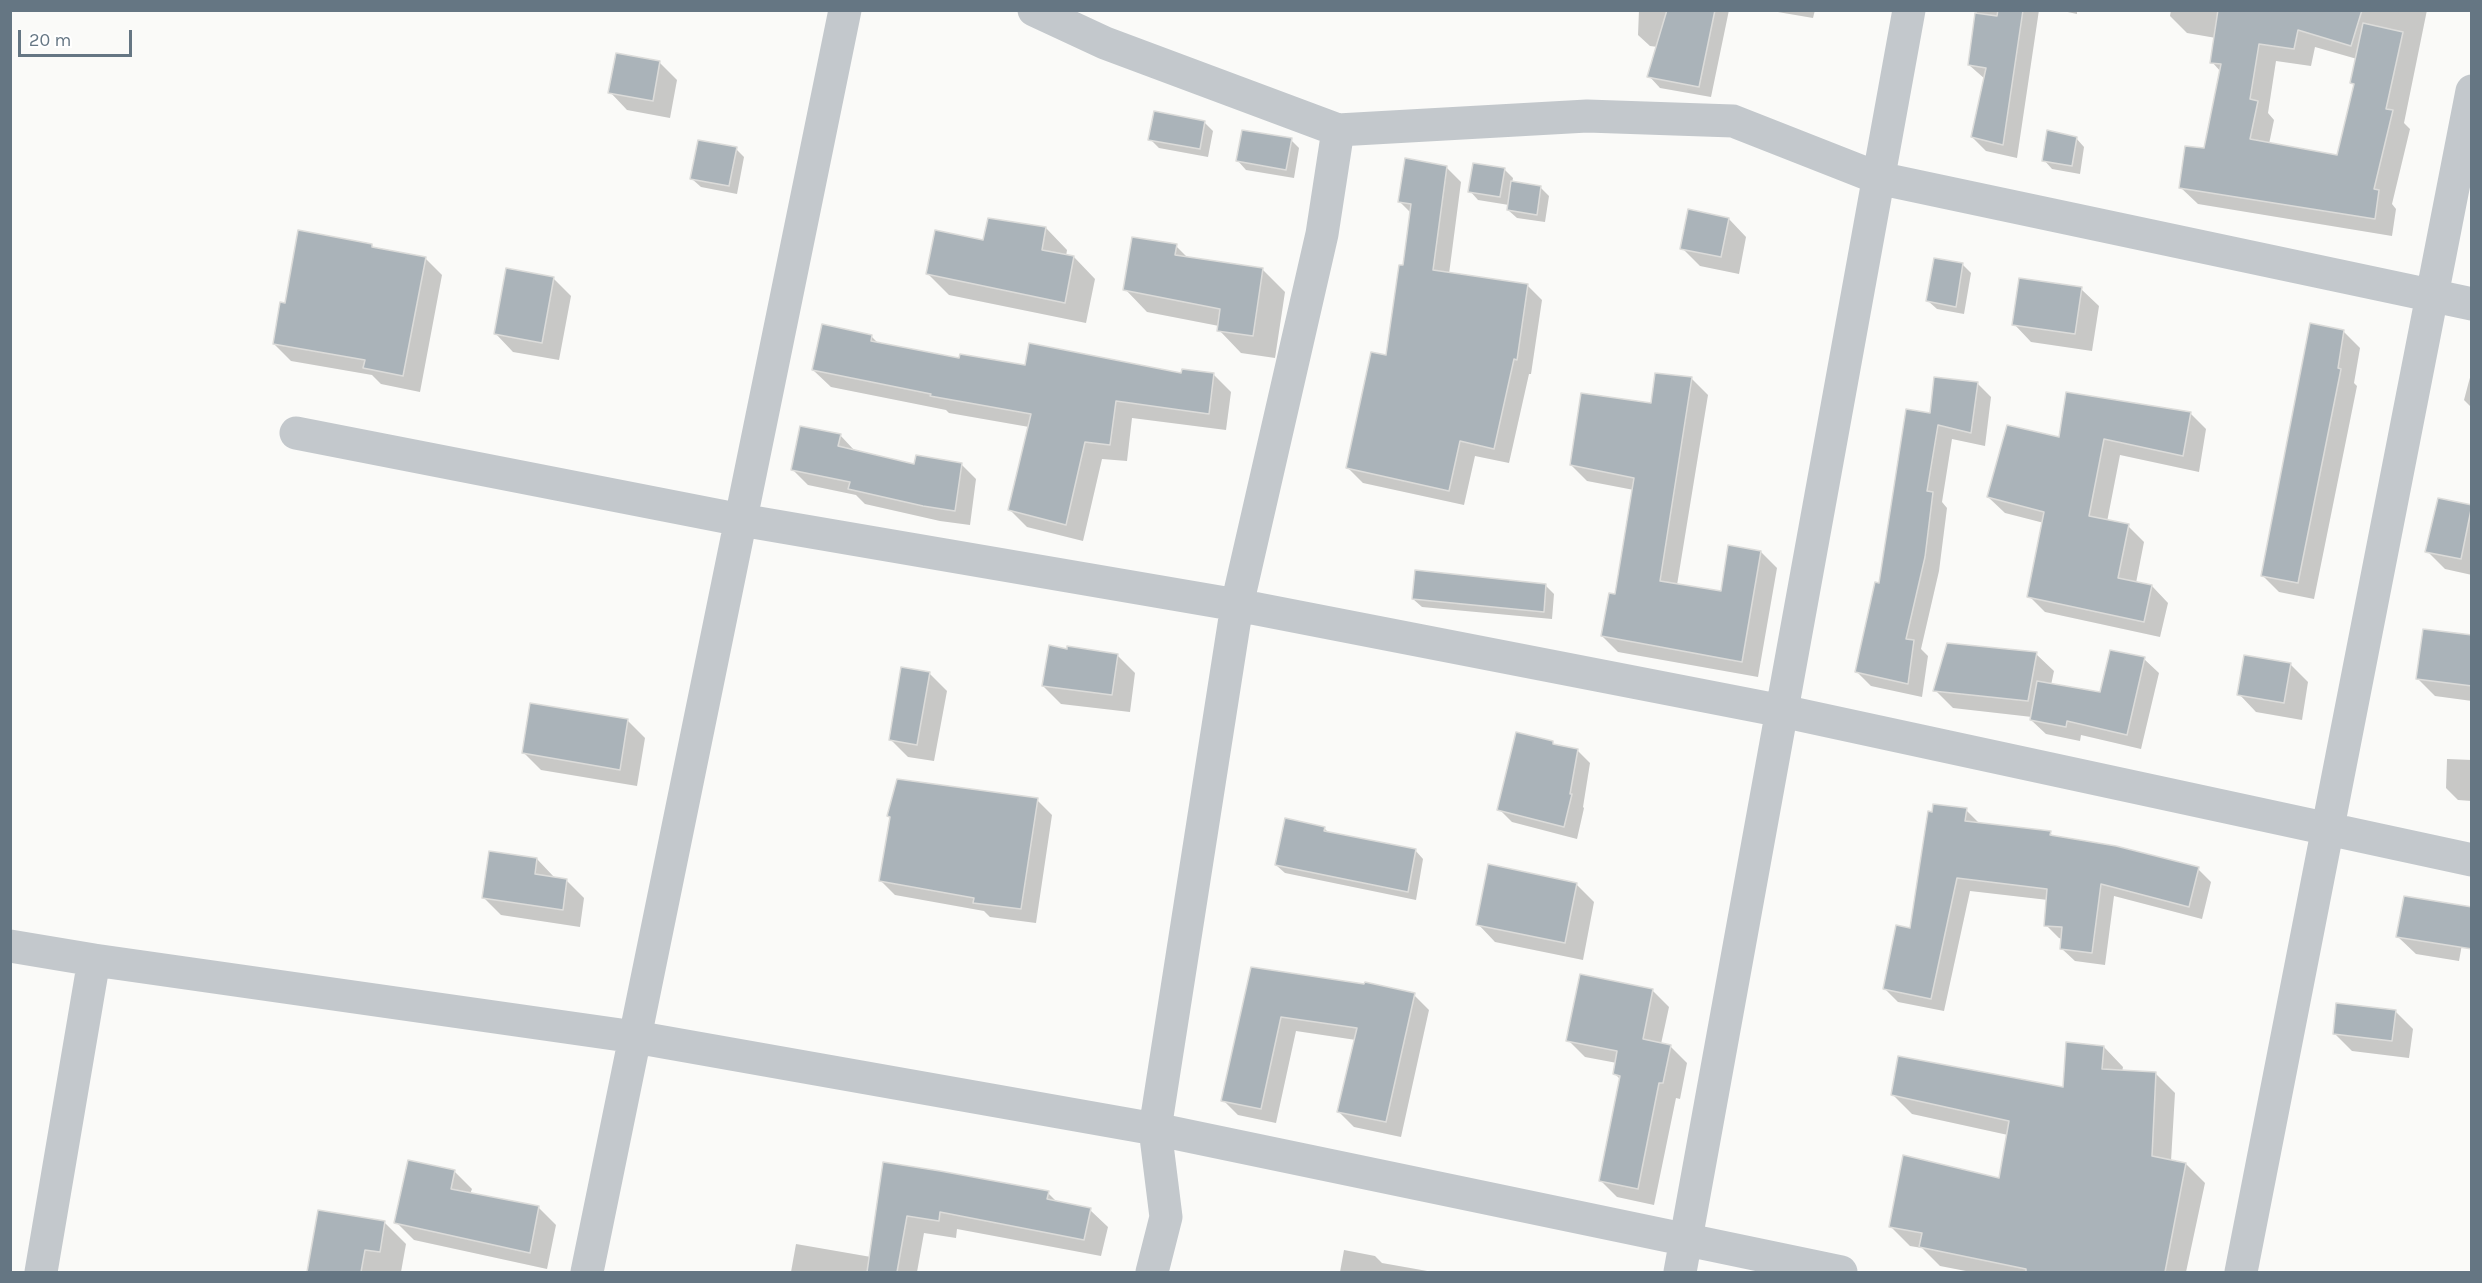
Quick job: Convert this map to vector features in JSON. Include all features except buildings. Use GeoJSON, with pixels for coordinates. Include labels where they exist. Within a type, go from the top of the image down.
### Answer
{"type":"FeatureCollection","features":[{"type":"Feature","properties":{"kind":"street"},"geometry":{"type":"LineString","coordinates":[[587,1272],[845,10]]}},
{"type":"Feature","properties":{"kind":"street"},"geometry":{"type":"LineString","coordinates":[[1034,10],[1105,43],[1338,130],[1587,116],[1733,121],[1878,178],[2472,304]]}},
{"type":"Feature","properties":{"kind":"street"},"geometry":{"type":"LineString","coordinates":[[1680,1272],[1909,10]]}},
{"type":"Feature","properties":{"kind":"street"},"geometry":{"type":"LineString","coordinates":[[2241,1272],[2472,91]]}},
{"type":"Feature","properties":{"kind":"street"},"geometry":{"type":"LineString","coordinates":[[1152,1272],[1166,1216],[1155,1129],[1237,605],[1322,234],[1338,130]]}},
{"type":"Feature","properties":{"kind":"street"},"geometry":{"type":"LineString","coordinates":[[296,433],[741,520],[1237,605],[1782,711],[2328,827],[2472,860]]}},
{"type":"Feature","properties":{"kind":"street"},"geometry":{"type":"LineString","coordinates":[[10,946],[635,1037],[1155,1129],[1841,1272]]}},
{"type":"Feature","properties":{"kind":"street"},"geometry":{"type":"LineString","coordinates":[[40,1272],[94,960]]}}]}
